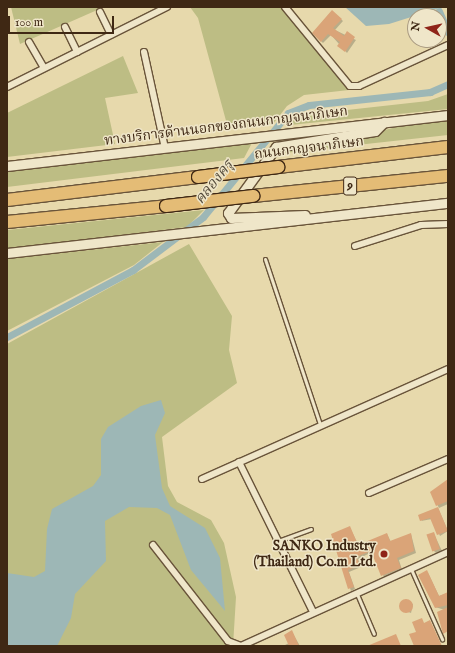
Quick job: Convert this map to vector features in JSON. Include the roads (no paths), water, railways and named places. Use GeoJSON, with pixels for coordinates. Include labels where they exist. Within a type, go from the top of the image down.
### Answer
{"type":"FeatureCollection","features":[{"type":"Feature","properties":{"kind":"highway","name":"ถนนกาญจนาภิเษก"},"geometry":{"type":"LineString","coordinates":[[7,200],[448,147]]}},
{"type":"Feature","properties":{"kind":"highway","name":"9"},"geometry":{"type":"LineString","coordinates":[[7,222],[448,176]]}},
{"type":"Feature","properties":{"kind":"main road","name":"ทางบริการด้านนอกของถนนกาญจนาภิเษก"},"geometry":{"type":"LineString","coordinates":[[7,166],[448,115]]}},
{"type":"Feature","properties":{"kind":"main road"},"geometry":{"type":"LineString","coordinates":[[332,216],[292,214],[231,218],[228,213],[276,147],[367,132],[384,122]]}},
{"type":"Feature","properties":{"kind":"main road"},"geometry":{"type":"LineString","coordinates":[[7,253],[233,226],[448,203]]}},
{"type":"Feature","properties":{"kind":"street"},"geometry":{"type":"LineString","coordinates":[[7,86],[167,7]]}},
{"type":"Feature","properties":{"kind":"street"},"geometry":{"type":"LineString","coordinates":[[285,7],[350,86],[360,86],[448,45]]}},
{"type":"Feature","properties":{"kind":"street"},"geometry":{"type":"LineString","coordinates":[[100,12],[111,35]]}},
{"type":"Feature","properties":{"kind":"street"},"geometry":{"type":"LineString","coordinates":[[65,27],[77,52]]}},
{"type":"Feature","properties":{"kind":"street"},"geometry":{"type":"LineString","coordinates":[[29,42],[44,68]]}},
{"type":"Feature","properties":{"kind":"street"},"geometry":{"type":"LineString","coordinates":[[144,52],[165,148]]}},
{"type":"Feature","properties":{"kind":"street"},"geometry":{"type":"LineString","coordinates":[[355,246],[421,225],[448,224]]}},
{"type":"Feature","properties":{"kind":"street"},"geometry":{"type":"LineString","coordinates":[[202,479],[320,424],[448,368]]}},
{"type":"Feature","properties":{"kind":"street"},"geometry":{"type":"LineString","coordinates":[[369,493],[448,459]]}},
{"type":"Feature","properties":{"kind":"street"},"geometry":{"type":"LineString","coordinates":[[239,462],[312,610]]}},
{"type":"Feature","properties":{"kind":"street"},"geometry":{"type":"LineString","coordinates":[[154,545],[228,641],[241,646],[252,643],[312,610],[448,552]]}},
{"type":"Feature","properties":{"kind":"lane"},"geometry":{"type":"LineString","coordinates":[[265,259],[320,424]]}},
{"type":"Feature","properties":{"kind":"lane"},"geometry":{"type":"LineString","coordinates":[[278,541],[311,529]]}},
{"type":"Feature","properties":{"kind":"lane"},"geometry":{"type":"LineString","coordinates":[[410,568],[442,639]]}},
{"type":"Feature","properties":{"kind":"lane"},"geometry":{"type":"LineString","coordinates":[[356,591],[374,634]]}},
{"type":"Feature","properties":{"kind":"water"},"geometry":{"type":"Polygon","coordinates":[[[345,7],[443,7],[407,8],[407,18],[389,24],[366,26],[345,7]]]}},
{"type":"Feature","properties":{"kind":"water"},"geometry":{"type":"Polygon","coordinates":[[[161,400],[165,413],[155,435],[162,488],[170,506],[205,528],[220,558],[225,611],[191,570],[170,515],[157,508],[129,507],[105,521],[106,561],[75,594],[71,618],[57,646],[7,646],[7,573],[34,577],[45,571],[47,529],[52,509],[93,486],[101,475],[101,439],[108,427],[141,406],[161,400]]]}},
{"type":"Feature","properties":{"kind":"waterway","name":"คลองครุ"},"geometry":{"type":"LineString","coordinates":[[7,337],[133,270],[203,217],[288,113],[309,105],[430,92],[448,84]]}},
{"type":"Feature","properties":{"kind":"place","name":"SANKO Industry (Thailand) Co.m Ltd."},"geometry":{"type":"Point","coordinates":[384,554]}}]}
